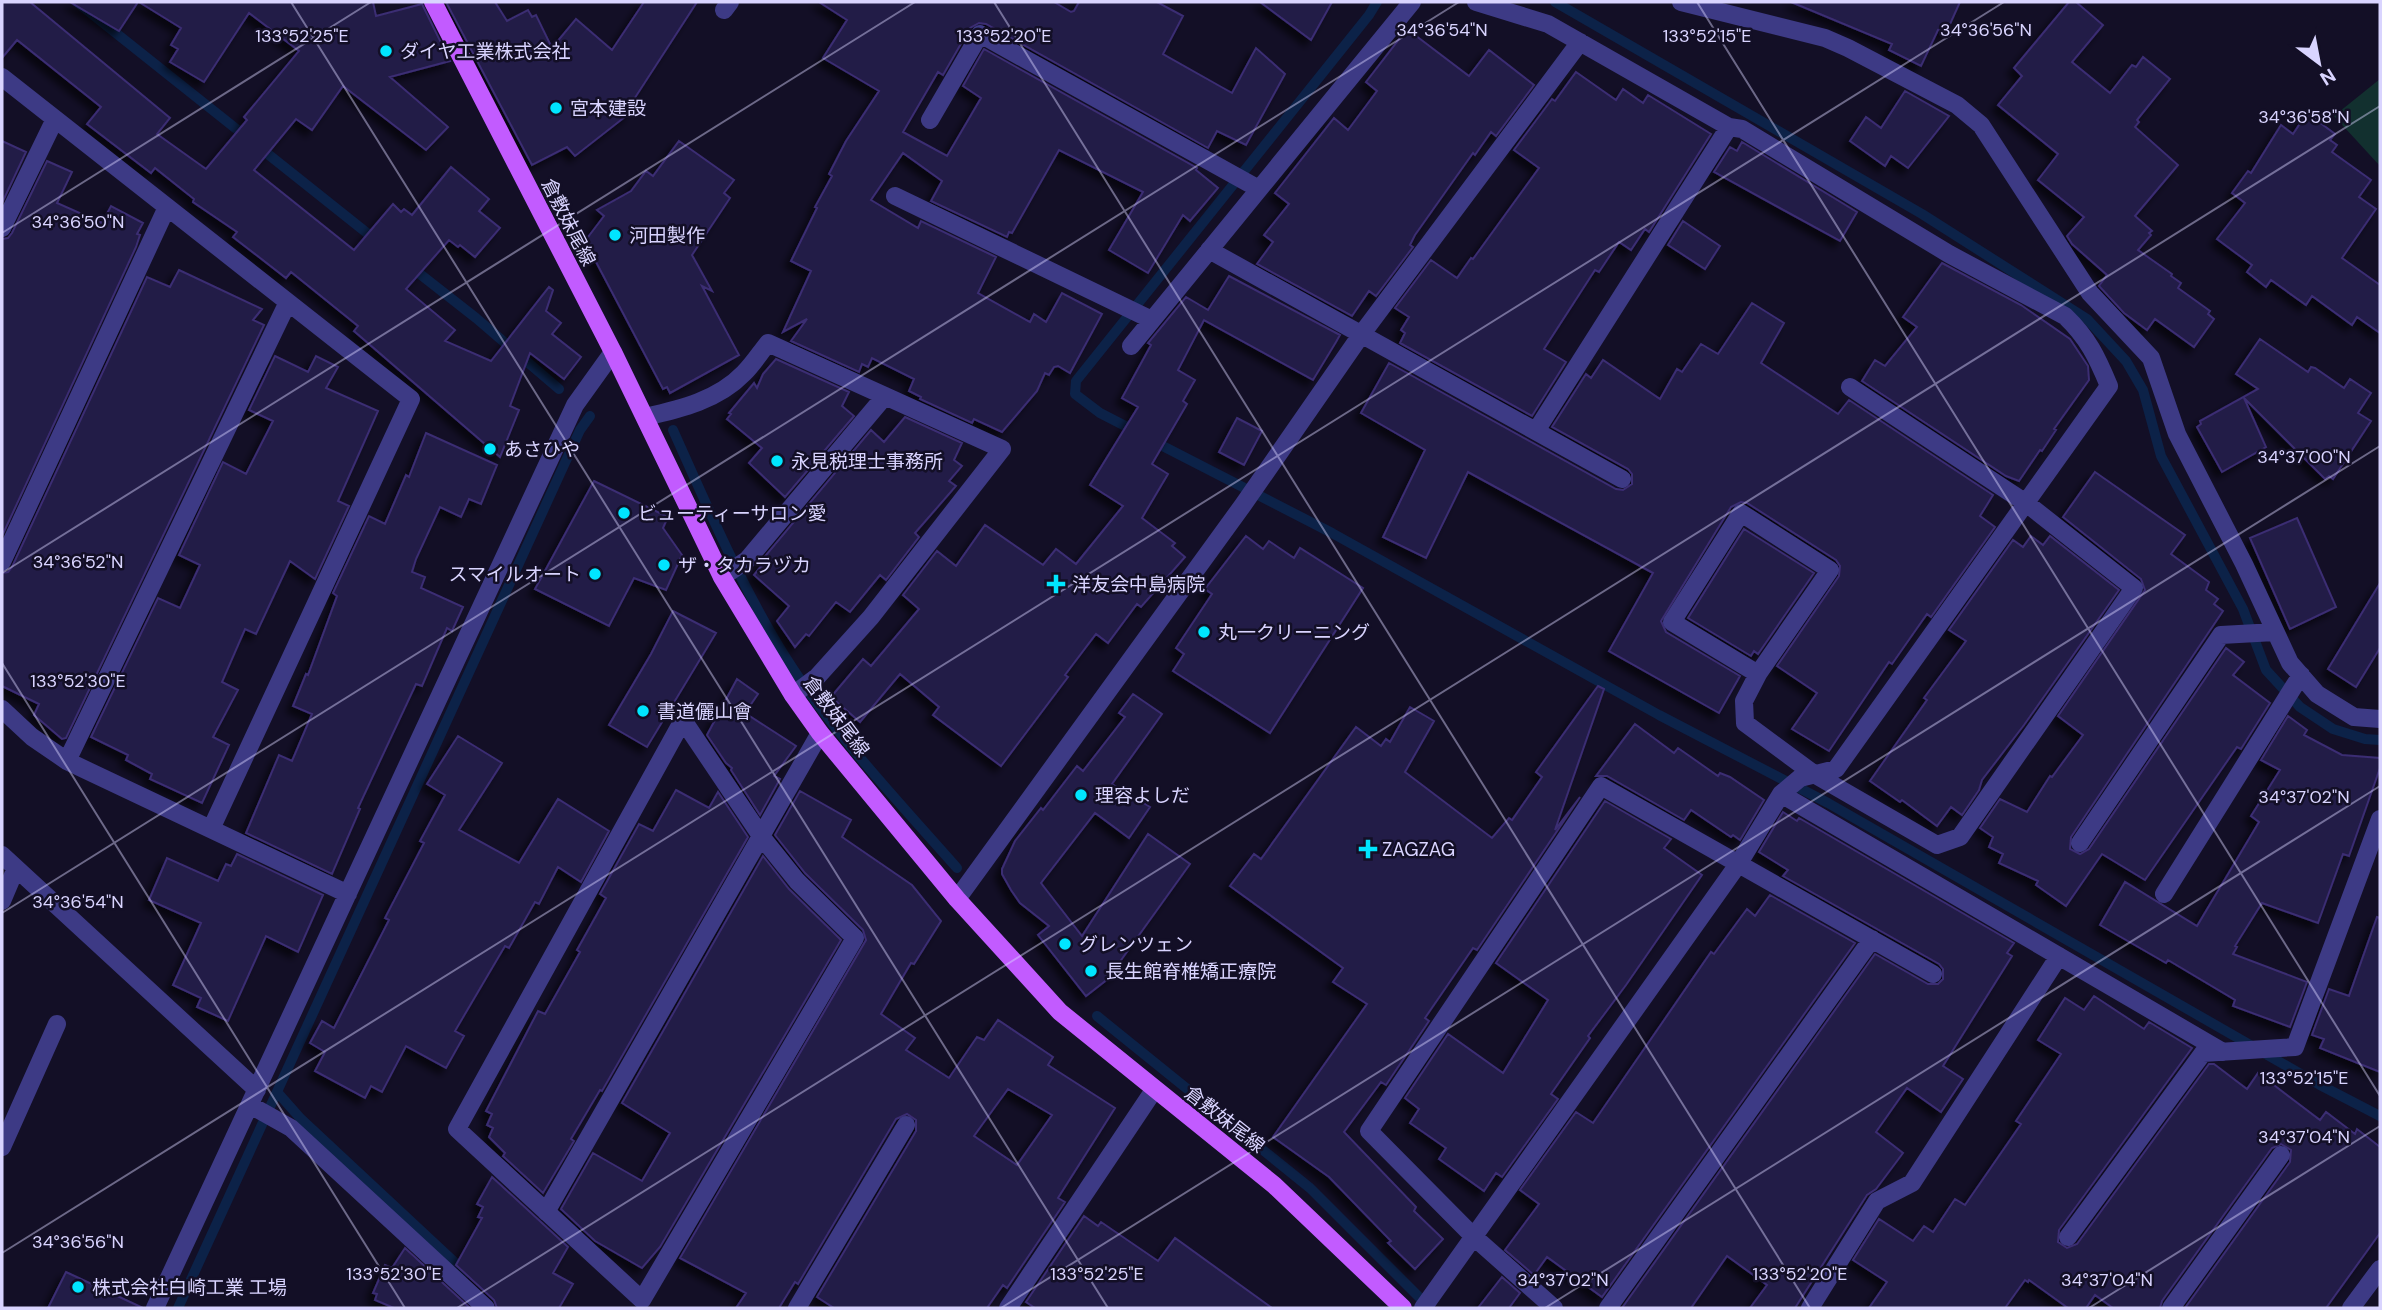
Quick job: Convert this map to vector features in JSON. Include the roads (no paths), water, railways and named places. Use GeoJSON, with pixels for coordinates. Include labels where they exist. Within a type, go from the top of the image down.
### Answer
{"type":"FeatureCollection","features":[{"type":"Feature","properties":{"kind":"main road","name":"倉敷妹尾線"},"geometry":{"type":"LineString","coordinates":[[433,2],[727,574],[820,733],[957,899],[1060,1012],[1274,1185],[1403,1308]]}},
{"type":"Feature","properties":{"kind":"street"},"geometry":{"type":"LineString","coordinates":[[1131,346],[1148,319],[1209,250],[1255,186],[1412,2]]}},
{"type":"Feature","properties":{"kind":"street"},"geometry":{"type":"LineString","coordinates":[[1428,1303],[1739,863],[1783,792],[1807,776],[1836,769],[2109,386],[2095,352],[2080,330],[2065,316],[1949,254],[1742,129],[1729,127],[1548,24],[1476,2]]}},
{"type":"Feature","properties":{"kind":"street"},"geometry":{"type":"LineString","coordinates":[[1681,2],[1825,38],[1957,105],[1981,125],[2090,293],[2151,358],[2177,434],[2244,564],[2270,632],[2298,680],[2354,717],[2380,719]]}},
{"type":"Feature","properties":{"kind":"street"},"geometry":{"type":"LineString","coordinates":[[930,120],[980,34],[1255,186]]}},
{"type":"Feature","properties":{"kind":"street"},"geometry":{"type":"LineString","coordinates":[[957,899],[1261,480],[1362,335],[1580,42]]}},
{"type":"Feature","properties":{"kind":"street"},"geometry":{"type":"LineString","coordinates":[[2,77],[411,398],[211,829]]}},
{"type":"Feature","properties":{"kind":"street"},"geometry":{"type":"LineString","coordinates":[[2,228],[55,118]]}},
{"type":"Feature","properties":{"kind":"street"},"geometry":{"type":"LineString","coordinates":[[1535,431],[1729,127]]}},
{"type":"Feature","properties":{"kind":"street"},"geometry":{"type":"LineString","coordinates":[[895,196],[1148,319]]}},
{"type":"Feature","properties":{"kind":"street"},"geometry":{"type":"LineString","coordinates":[[2,562],[167,207]]}},
{"type":"Feature","properties":{"kind":"street"},"geometry":{"type":"LineString","coordinates":[[1209,250],[1622,479]]}},
{"type":"Feature","properties":{"kind":"street"},"geometry":{"type":"LineString","coordinates":[[67,761],[288,302]]}},
{"type":"Feature","properties":{"kind":"street"},"geometry":{"type":"LineString","coordinates":[[646,417],[674,411],[716,395],[744,374],[768,343],[1002,449],[871,617],[817,677],[797,692]]}},
{"type":"Feature","properties":{"kind":"street"},"geometry":{"type":"LineString","coordinates":[[155,1308],[260,1106],[348,894],[575,405],[613,352]]}},
{"type":"Feature","properties":{"kind":"street"},"geometry":{"type":"LineString","coordinates":[[1758,674],[1672,622],[1741,513],[1830,570],[1758,674],[1744,701],[1745,723],[1807,776],[1937,845],[1959,838],[2134,588],[2026,503],[1850,387]]}},
{"type":"Feature","properties":{"kind":"street"},"geometry":{"type":"LineString","coordinates":[[727,574],[747,560],[885,396]]}},
{"type":"Feature","properties":{"kind":"street"},"geometry":{"type":"LineString","coordinates":[[2080,843],[2221,635],[2270,632]]}},
{"type":"Feature","properties":{"kind":"street"},"geometry":{"type":"LineString","coordinates":[[2164,894],[2298,680]]}},
{"type":"Feature","properties":{"kind":"street"},"geometry":{"type":"LineString","coordinates":[[2,709],[32,737],[67,761],[348,894]]}},
{"type":"Feature","properties":{"kind":"street"},"geometry":{"type":"LineString","coordinates":[[683,720],[761,836],[797,881],[855,938],[642,1300],[457,1129],[683,720]]}},
{"type":"Feature","properties":{"kind":"street"},"geometry":{"type":"LineString","coordinates":[[546,1212],[820,733]]}},
{"type":"Feature","properties":{"kind":"street"},"geometry":{"type":"LineString","coordinates":[[1554,1308],[1474,1237],[1369,1131],[1601,786],[1933,974]]}},
{"type":"Feature","properties":{"kind":"street"},"geometry":{"type":"LineString","coordinates":[[1783,792],[2059,956],[2229,1051]]}},
{"type":"Feature","properties":{"kind":"street"},"geometry":{"type":"LineString","coordinates":[[2068,1237],[2203,1053],[2295,1047],[2380,820]]}},
{"type":"Feature","properties":{"kind":"street"},"geometry":{"type":"LineString","coordinates":[[2,855],[260,1106],[291,1128],[486,1308]]}},
{"type":"Feature","properties":{"kind":"street"},"geometry":{"type":"LineString","coordinates":[[2,901],[16,868]]}},
{"type":"Feature","properties":{"kind":"street"},"geometry":{"type":"LineString","coordinates":[[1608,1308],[1872,939]]}},
{"type":"Feature","properties":{"kind":"street"},"geometry":{"type":"LineString","coordinates":[[1810,1308],[1877,1201],[1912,1183],[2059,956]]}},
{"type":"Feature","properties":{"kind":"street"},"geometry":{"type":"LineString","coordinates":[[2,1147],[57,1024]]}},
{"type":"Feature","properties":{"kind":"street"},"geometry":{"type":"LineString","coordinates":[[1008,1308],[1154,1090]]}},
{"type":"Feature","properties":{"kind":"street"},"geometry":{"type":"LineString","coordinates":[[797,1308],[906,1125]]}},
{"type":"Feature","properties":{"kind":"street"},"geometry":{"type":"LineString","coordinates":[[2171,1308],[2281,1155]]}},
{"type":"Feature","properties":{"kind":"street"},"geometry":{"type":"LineString","coordinates":[[2351,1308],[2380,1269]]}},
{"type":"Feature","properties":{"kind":"waterway"},"geometry":{"type":"LineString","coordinates":[[77,2],[377,241]]}},
{"type":"Feature","properties":{"kind":"waterway"},"geometry":{"type":"LineString","coordinates":[[1135,431],[1100,413],[1075,394],[1076,381],[1377,2]]}},
{"type":"Feature","properties":{"kind":"waterway"},"geometry":{"type":"LineString","coordinates":[[1555,2],[1922,214],[2087,319],[2126,361],[2143,390],[2161,456],[2243,609],[2266,670],[2300,707],[2333,729],[2365,739],[2380,740]]}},
{"type":"Feature","properties":{"kind":"waterway"},"geometry":{"type":"LineString","coordinates":[[411,267],[559,389]]}},
{"type":"Feature","properties":{"kind":"waterway"},"geometry":{"type":"LineString","coordinates":[[178,1308],[580,430],[590,416]]}},
{"type":"Feature","properties":{"kind":"waterway"},"geometry":{"type":"LineString","coordinates":[[673,430],[740,575],[786,658],[846,740],[957,868]]}},
{"type":"Feature","properties":{"kind":"waterway"},"geometry":{"type":"LineString","coordinates":[[1151,440],[1332,533],[1659,715],[1828,803],[2320,1085],[2380,1116]]}},
{"type":"Feature","properties":{"kind":"waterway"},"geometry":{"type":"LineString","coordinates":[[1097,1016],[1310,1188],[1427,1305]]}},
{"type":"Feature","properties":{"kind":"waterway"},"geometry":{"type":"LineString","coordinates":[[278,1093],[301,1119],[465,1272]]}},
{"type":"Feature","properties":{"kind":"place","name":"ダイヤ工業株式会社"},"geometry":{"type":"Point","coordinates":[386,51]}},
{"type":"Feature","properties":{"kind":"place","name":"宮本建設"},"geometry":{"type":"Point","coordinates":[556,108]}},
{"type":"Feature","properties":{"kind":"place","name":"河田製作"},"geometry":{"type":"Point","coordinates":[615,235]}},
{"type":"Feature","properties":{"kind":"place","name":"あさひや"},"geometry":{"type":"Point","coordinates":[490,449]}},
{"type":"Feature","properties":{"kind":"place","name":"永見税理士事務所"},"geometry":{"type":"Point","coordinates":[777,461]}},
{"type":"Feature","properties":{"kind":"place","name":"ビューティーサロン愛"},"geometry":{"type":"Point","coordinates":[624,513]}},
{"type":"Feature","properties":{"kind":"place","name":"ザ・タカラヅカ"},"geometry":{"type":"Point","coordinates":[664,565]}},
{"type":"Feature","properties":{"kind":"place","name":"スマイルオート"},"geometry":{"type":"Point","coordinates":[595,574]}},
{"type":"Feature","properties":{"kind":"place","name":"洋友会中島病院"},"geometry":{"type":"Point","coordinates":[1056,584]}},
{"type":"Feature","properties":{"kind":"place","name":"丸一クリーニング"},"geometry":{"type":"Point","coordinates":[1204,632]}},
{"type":"Feature","properties":{"kind":"place","name":"書道儷山會"},"geometry":{"type":"Point","coordinates":[643,711]}},
{"type":"Feature","properties":{"kind":"place","name":"理容よしだ"},"geometry":{"type":"Point","coordinates":[1081,795]}},
{"type":"Feature","properties":{"kind":"place","name":"ZAGZAG"},"geometry":{"type":"Point","coordinates":[1368,849]}},
{"type":"Feature","properties":{"kind":"place","name":"グレンツェン"},"geometry":{"type":"Point","coordinates":[1065,944]}},
{"type":"Feature","properties":{"kind":"place","name":"長生館脊椎矯正療院"},"geometry":{"type":"Point","coordinates":[1091,971]}},
{"type":"Feature","properties":{"kind":"place","name":"株式会社白崎工業 工場"},"geometry":{"type":"Point","coordinates":[78,1287]}}]}
